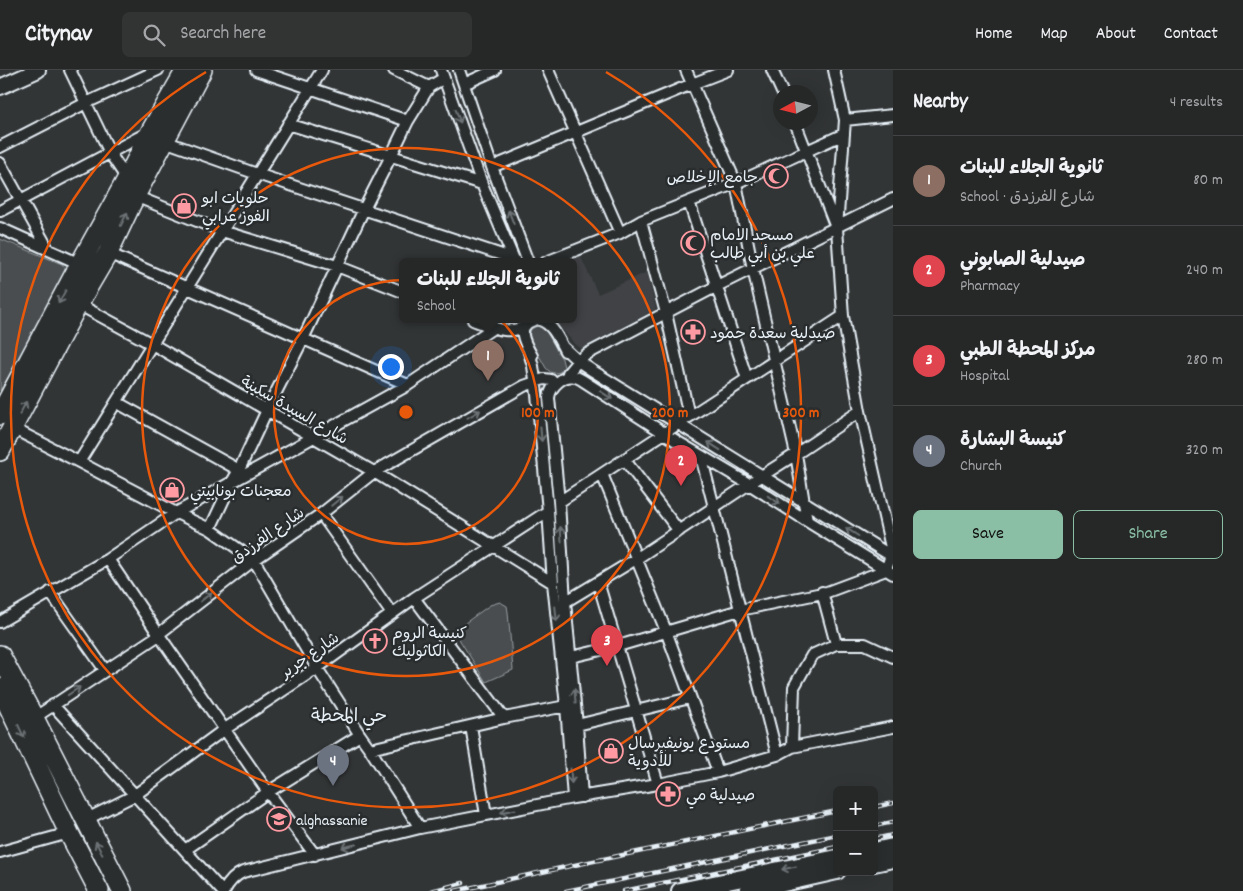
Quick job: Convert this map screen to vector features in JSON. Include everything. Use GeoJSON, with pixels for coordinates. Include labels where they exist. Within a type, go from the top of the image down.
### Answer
{"type":"FeatureCollection","features":[{"type":"Feature","properties":{"kind":"highway"},"geometry":{"type":"LineString","coordinates":[[6,421],[108,253],[135,196],[186,70]]}},
{"type":"Feature","properties":{"kind":"highway"},"geometry":{"type":"LineString","coordinates":[[0,451],[6,421],[80,264],[127,179],[202,70]]}},
{"type":"Feature","properties":{"kind":"highway"},"geometry":{"type":"LineString","coordinates":[[0,655],[122,891]]}},
{"type":"Feature","properties":{"kind":"highway"},"geometry":{"type":"LineString","coordinates":[[0,688],[4,705],[98,891]]}},
{"type":"Feature","properties":{"kind":"main road"},"geometry":{"type":"LineString","coordinates":[[0,87],[34,71]]}},
{"type":"Feature","properties":{"kind":"main road"},"geometry":{"type":"LineString","coordinates":[[878,850],[893,847]]}},
{"type":"Feature","properties":{"kind":"main road"},"geometry":{"type":"LineString","coordinates":[[680,891],[833,859]]}},
{"type":"Feature","properties":{"kind":"main road"},"geometry":{"type":"LineString","coordinates":[[878,862],[893,859]]}},
{"type":"Feature","properties":{"kind":"main road"},"geometry":{"type":"LineString","coordinates":[[748,891],[833,872]]}},
{"type":"Feature","properties":{"kind":"street"},"geometry":{"type":"LineString","coordinates":[[70,70],[110,153],[127,179]]}},
{"type":"Feature","properties":{"kind":"street"},"geometry":{"type":"LineString","coordinates":[[0,147],[86,103],[158,70]]}},
{"type":"Feature","properties":{"kind":"street"},"geometry":{"type":"LineString","coordinates":[[256,70],[408,121]]}},
{"type":"Feature","properties":{"kind":"street"},"geometry":{"type":"LineString","coordinates":[[79,462],[322,70]]}},
{"type":"Feature","properties":{"kind":"street"},"geometry":{"type":"LineString","coordinates":[[394,70],[429,87]]}},
{"type":"Feature","properties":{"kind":"street"},"geometry":{"type":"LineString","coordinates":[[459,70],[492,167],[526,258]]}},
{"type":"Feature","properties":{"kind":"street"},"geometry":{"type":"LineString","coordinates":[[464,84],[495,70]]}},
{"type":"Feature","properties":{"kind":"street"},"geometry":{"type":"LineString","coordinates":[[548,70],[620,233]]}},
{"type":"Feature","properties":{"kind":"street"},"geometry":{"type":"LineString","coordinates":[[686,70],[736,183],[753,269],[796,454],[807,521]]}},
{"type":"Feature","properties":{"kind":"street"},"geometry":{"type":"LineString","coordinates":[[492,167],[728,70]]}},
{"type":"Feature","properties":{"kind":"street"},"geometry":{"type":"LineString","coordinates":[[772,70],[779,85]]}},
{"type":"Feature","properties":{"kind":"street"},"geometry":{"type":"LineString","coordinates":[[834,70],[845,120],[837,228],[843,316],[860,411],[892,552],[889,572]]}},
{"type":"Feature","properties":{"kind":"street"},"geometry":{"type":"LineString","coordinates":[[210,529],[408,121],[429,87],[443,74],[482,184],[513,258]]}},
{"type":"Feature","properties":{"kind":"street"},"geometry":{"type":"LineString","coordinates":[[845,120],[893,115]]}},
{"type":"Feature","properties":{"kind":"street"},"geometry":{"type":"LineString","coordinates":[[288,124],[482,184]]}},
{"type":"Feature","properties":{"kind":"street"},"geometry":{"type":"LineString","coordinates":[[798,130],[837,228]]}},
{"type":"Feature","properties":{"kind":"street"},"geometry":{"type":"LineString","coordinates":[[556,258],[620,233],[641,221],[736,183],[844,134]]}},
{"type":"Feature","properties":{"kind":"street"},"geometry":{"type":"LineString","coordinates":[[0,211],[110,153],[158,136],[257,174],[505,258]]}},
{"type":"Feature","properties":{"kind":"street"},"geometry":{"type":"LineString","coordinates":[[0,163],[48,249]]}},
{"type":"Feature","properties":{"kind":"street"},"geometry":{"type":"LineString","coordinates":[[135,196],[222,231],[337,266],[399,290]]}},
{"type":"Feature","properties":{"kind":"street"},"geometry":{"type":"LineString","coordinates":[[578,798],[577,725],[565,602],[559,502],[549,392],[587,354],[717,286],[893,199]]}},
{"type":"Feature","properties":{"kind":"street"},"geometry":{"type":"LineString","coordinates":[[689,202],[746,379]]}},
{"type":"Feature","properties":{"kind":"street"},"geometry":{"type":"LineString","coordinates":[[641,221],[666,312],[690,416]]}},
{"type":"Feature","properties":{"kind":"street"},"geometry":{"type":"LineString","coordinates":[[0,228],[80,264]]}},
{"type":"Feature","properties":{"kind":"street"},"geometry":{"type":"LineString","coordinates":[[108,253],[408,385]]}},
{"type":"Feature","properties":{"kind":"street","name":"شارع السيدة سكينة"},"geometry":{"type":"LineString","coordinates":[[78,304],[152,344],[374,472],[553,583]]}},
{"type":"Feature","properties":{"kind":"street"},"geometry":{"type":"LineString","coordinates":[[559,502],[843,316]]}},
{"type":"Feature","properties":{"kind":"street"},"geometry":{"type":"LineString","coordinates":[[480,323],[493,328],[507,330],[517,330],[526,323]]}},
{"type":"Feature","properties":{"kind":"street"},"geometry":{"type":"LineString","coordinates":[[528,323],[522,336],[524,342],[540,372],[551,380]]}},
{"type":"Feature","properties":{"kind":"street"},"geometry":{"type":"LineString","coordinates":[[549,323],[570,362],[566,376]]}},
{"type":"Feature","properties":{"kind":"street"},"geometry":{"type":"LineString","coordinates":[[0,622],[108,559],[176,513],[408,385],[493,328]]}},
{"type":"Feature","properties":{"kind":"street"},"geometry":{"type":"LineString","coordinates":[[507,330],[519,336],[524,342]]}},
{"type":"Feature","properties":{"kind":"street"},"geometry":{"type":"LineString","coordinates":[[564,348],[575,354],[587,354]]}},
{"type":"Feature","properties":{"kind":"street"},"geometry":{"type":"LineString","coordinates":[[564,348],[578,361],[892,557]]}},
{"type":"Feature","properties":{"kind":"street"},"geometry":{"type":"LineString","coordinates":[[529,352],[536,381],[553,583],[578,798]]}},
{"type":"Feature","properties":{"kind":"street"},"geometry":{"type":"LineString","coordinates":[[524,386],[530,380],[533,366]]}},
{"type":"Feature","properties":{"kind":"street"},"geometry":{"type":"LineString","coordinates":[[566,376],[582,380],[889,572]]}},
{"type":"Feature","properties":{"kind":"street","name":"شارع الفرزدق"},"geometry":{"type":"LineString","coordinates":[[34,718],[159,634],[254,560],[321,514],[374,472],[524,386],[544,379],[557,380],[566,376]]}},
{"type":"Feature","properties":{"kind":"street"},"geometry":{"type":"LineString","coordinates":[[116,402],[239,470]]}},
{"type":"Feature","properties":{"kind":"street"},"geometry":{"type":"LineString","coordinates":[[565,602],[636,559],[860,411]]}},
{"type":"Feature","properties":{"kind":"street"},"geometry":{"type":"LineString","coordinates":[[6,421],[79,462],[210,529],[254,560],[316,668],[420,828]]}},
{"type":"Feature","properties":{"kind":"street"},"geometry":{"type":"LineString","coordinates":[[701,456],[777,755]]}},
{"type":"Feature","properties":{"kind":"street"},"geometry":{"type":"LineString","coordinates":[[624,459],[679,531]]}},
{"type":"Feature","properties":{"kind":"street"},"geometry":{"type":"LineString","coordinates":[[602,474],[666,631],[718,772]]}},
{"type":"Feature","properties":{"kind":"street","name":"شارع جرير"},"geometry":{"type":"LineString","coordinates":[[85,820],[135,795],[225,729],[316,668],[414,598],[548,511]]}},
{"type":"Feature","properties":{"kind":"street"},"geometry":{"type":"LineString","coordinates":[[321,514],[392,614]]}},
{"type":"Feature","properties":{"kind":"street"},"geometry":{"type":"LineString","coordinates":[[108,559],[268,792],[315,855]]}},
{"type":"Feature","properties":{"kind":"street"},"geometry":{"type":"LineString","coordinates":[[571,657],[618,646],[740,610],[822,592],[889,572]]}},
{"type":"Feature","properties":{"kind":"street"},"geometry":{"type":"LineString","coordinates":[[598,582],[658,784]]}},
{"type":"Feature","properties":{"kind":"street"},"geometry":{"type":"LineString","coordinates":[[50,592],[105,670]]}},
{"type":"Feature","properties":{"kind":"street"},"geometry":{"type":"LineString","coordinates":[[822,592],[836,644]]}},
{"type":"Feature","properties":{"kind":"street"},"geometry":{"type":"LineString","coordinates":[[414,598],[504,718]]}},
{"type":"Feature","properties":{"kind":"street"},"geometry":{"type":"LineString","coordinates":[[792,747],[794,687],[812,655],[836,644],[865,644],[893,657]]}},
{"type":"Feature","properties":{"kind":"street"},"geometry":{"type":"LineString","coordinates":[[577,725],[690,698]]}},
{"type":"Feature","properties":{"kind":"street"},"geometry":{"type":"LineString","coordinates":[[52,705],[223,891],[235,876],[244,872],[420,828],[718,772],[777,755],[792,747],[893,727]]}},
{"type":"Feature","properties":{"kind":"street"},"geometry":{"type":"LineString","coordinates":[[370,749],[504,718],[566,706]]}},
{"type":"Feature","properties":{"kind":"street"},"geometry":{"type":"LineString","coordinates":[[471,726],[486,815]]}},
{"type":"Feature","properties":{"kind":"street"},"geometry":{"type":"LineString","coordinates":[[185,850],[268,792],[360,735]]}},
{"type":"Feature","properties":{"kind":"street"},"geometry":{"type":"LineString","coordinates":[[0,852],[69,833]]}},
{"type":"Feature","properties":{"kind":"shaded area"},"geometry":{"type":"Polygon","coordinates":[[[0,239],[62,264],[67,270],[65,279],[0,391],[0,239]]]}},
{"type":"Feature","properties":{"kind":"shaded area"},"geometry":{"type":"Polygon","coordinates":[[[580,255],[598,294],[647,272],[656,309],[582,349],[575,344],[557,323],[577,323],[577,258],[574,258],[580,255]]]}},
{"type":"Feature","properties":{"kind":"shaded area"},"geometry":{"type":"Polygon","coordinates":[[[537,326],[546,331],[562,359],[564,367],[560,372],[552,373],[546,368],[530,340],[531,329],[537,326]]]}},
{"type":"Feature","properties":{"kind":"shaded area"},"geometry":{"type":"Polygon","coordinates":[[[500,602],[507,606],[513,670],[486,682],[454,631],[490,605],[500,602]]]}},
{"type":"Feature","properties":{"kind":"railway"},"geometry":{"type":"LineString","coordinates":[[878,806],[893,803]]}},
{"type":"Feature","properties":{"kind":"railway"},"geometry":{"type":"LineString","coordinates":[[455,891],[833,812]]}},
{"type":"Feature","properties":{"kind":"railway"},"geometry":{"type":"LineString","coordinates":[[878,825],[893,822]]}},
{"type":"Feature","properties":{"kind":"railway"},"geometry":{"type":"LineString","coordinates":[[878,838],[893,835]]}},
{"type":"Feature","properties":{"kind":"railway"},"geometry":{"type":"LineString","coordinates":[[566,891],[833,836]]}},
{"type":"Feature","properties":{"kind":"railway"},"geometry":{"type":"LineString","coordinates":[[624,891],[833,848]]}},
{"type":"Feature","properties":{"kind":"railway"},"geometry":{"type":"LineString","coordinates":[[431,891],[463,883]]}},
{"type":"Feature","properties":{"kind":"place","name":"جامع الإخلاص"},"geometry":{"type":"Point","coordinates":[776,176]}},
{"type":"Feature","properties":{"kind":"place","name":"حلويات ابو الفوز عرابي"},"geometry":{"type":"Point","coordinates":[184,206]}},
{"type":"Feature","properties":{"kind":"place","name":"مسجد الامام علي بن أبي طالب"},"geometry":{"type":"Point","coordinates":[693,243]}},
{"type":"Feature","properties":{"kind":"place","name":"صيدلية سعدة حمود"},"geometry":{"type":"Point","coordinates":[693,332]}},
{"type":"Feature","properties":{"kind":"place","name":"ثانوية الجلاء للبنات"},"geometry":{"type":"Point","coordinates":[488,381]}},
{"type":"Feature","properties":{"kind":"place","name":"صيدلية الصابوني"},"geometry":{"type":"Point","coordinates":[681,486]}},
{"type":"Feature","properties":{"kind":"place","name":"معجنات بونابيتي"},"geometry":{"type":"Point","coordinates":[172,490]}},
{"type":"Feature","properties":{"kind":"place","name":"كنيسة الروم الكاثوليك"},"geometry":{"type":"Point","coordinates":[375,641]}},
{"type":"Feature","properties":{"kind":"place","name":"مركز المحطة الطبي"},"geometry":{"type":"Point","coordinates":[607,666]}},
{"type":"Feature","properties":{"kind":"place","name":"مستودع يونيفيرسال للأدوية"},"geometry":{"type":"Point","coordinates":[611,751]}},
{"type":"Feature","properties":{"kind":"place","name":"كنيسة البشارة"},"geometry":{"type":"Point","coordinates":[333,786]}},
{"type":"Feature","properties":{"kind":"place","name":"صيدلية مي"},"geometry":{"type":"Point","coordinates":[668,794]}},
{"type":"Feature","properties":{"kind":"place","name":"alghassanie"},"geometry":{"type":"Point","coordinates":[279,819]}},
{"type":"Feature","properties":{"kind":"district","name":"حي المحطة"},"geometry":{"type":"Point","coordinates":[349,715]}}]}
